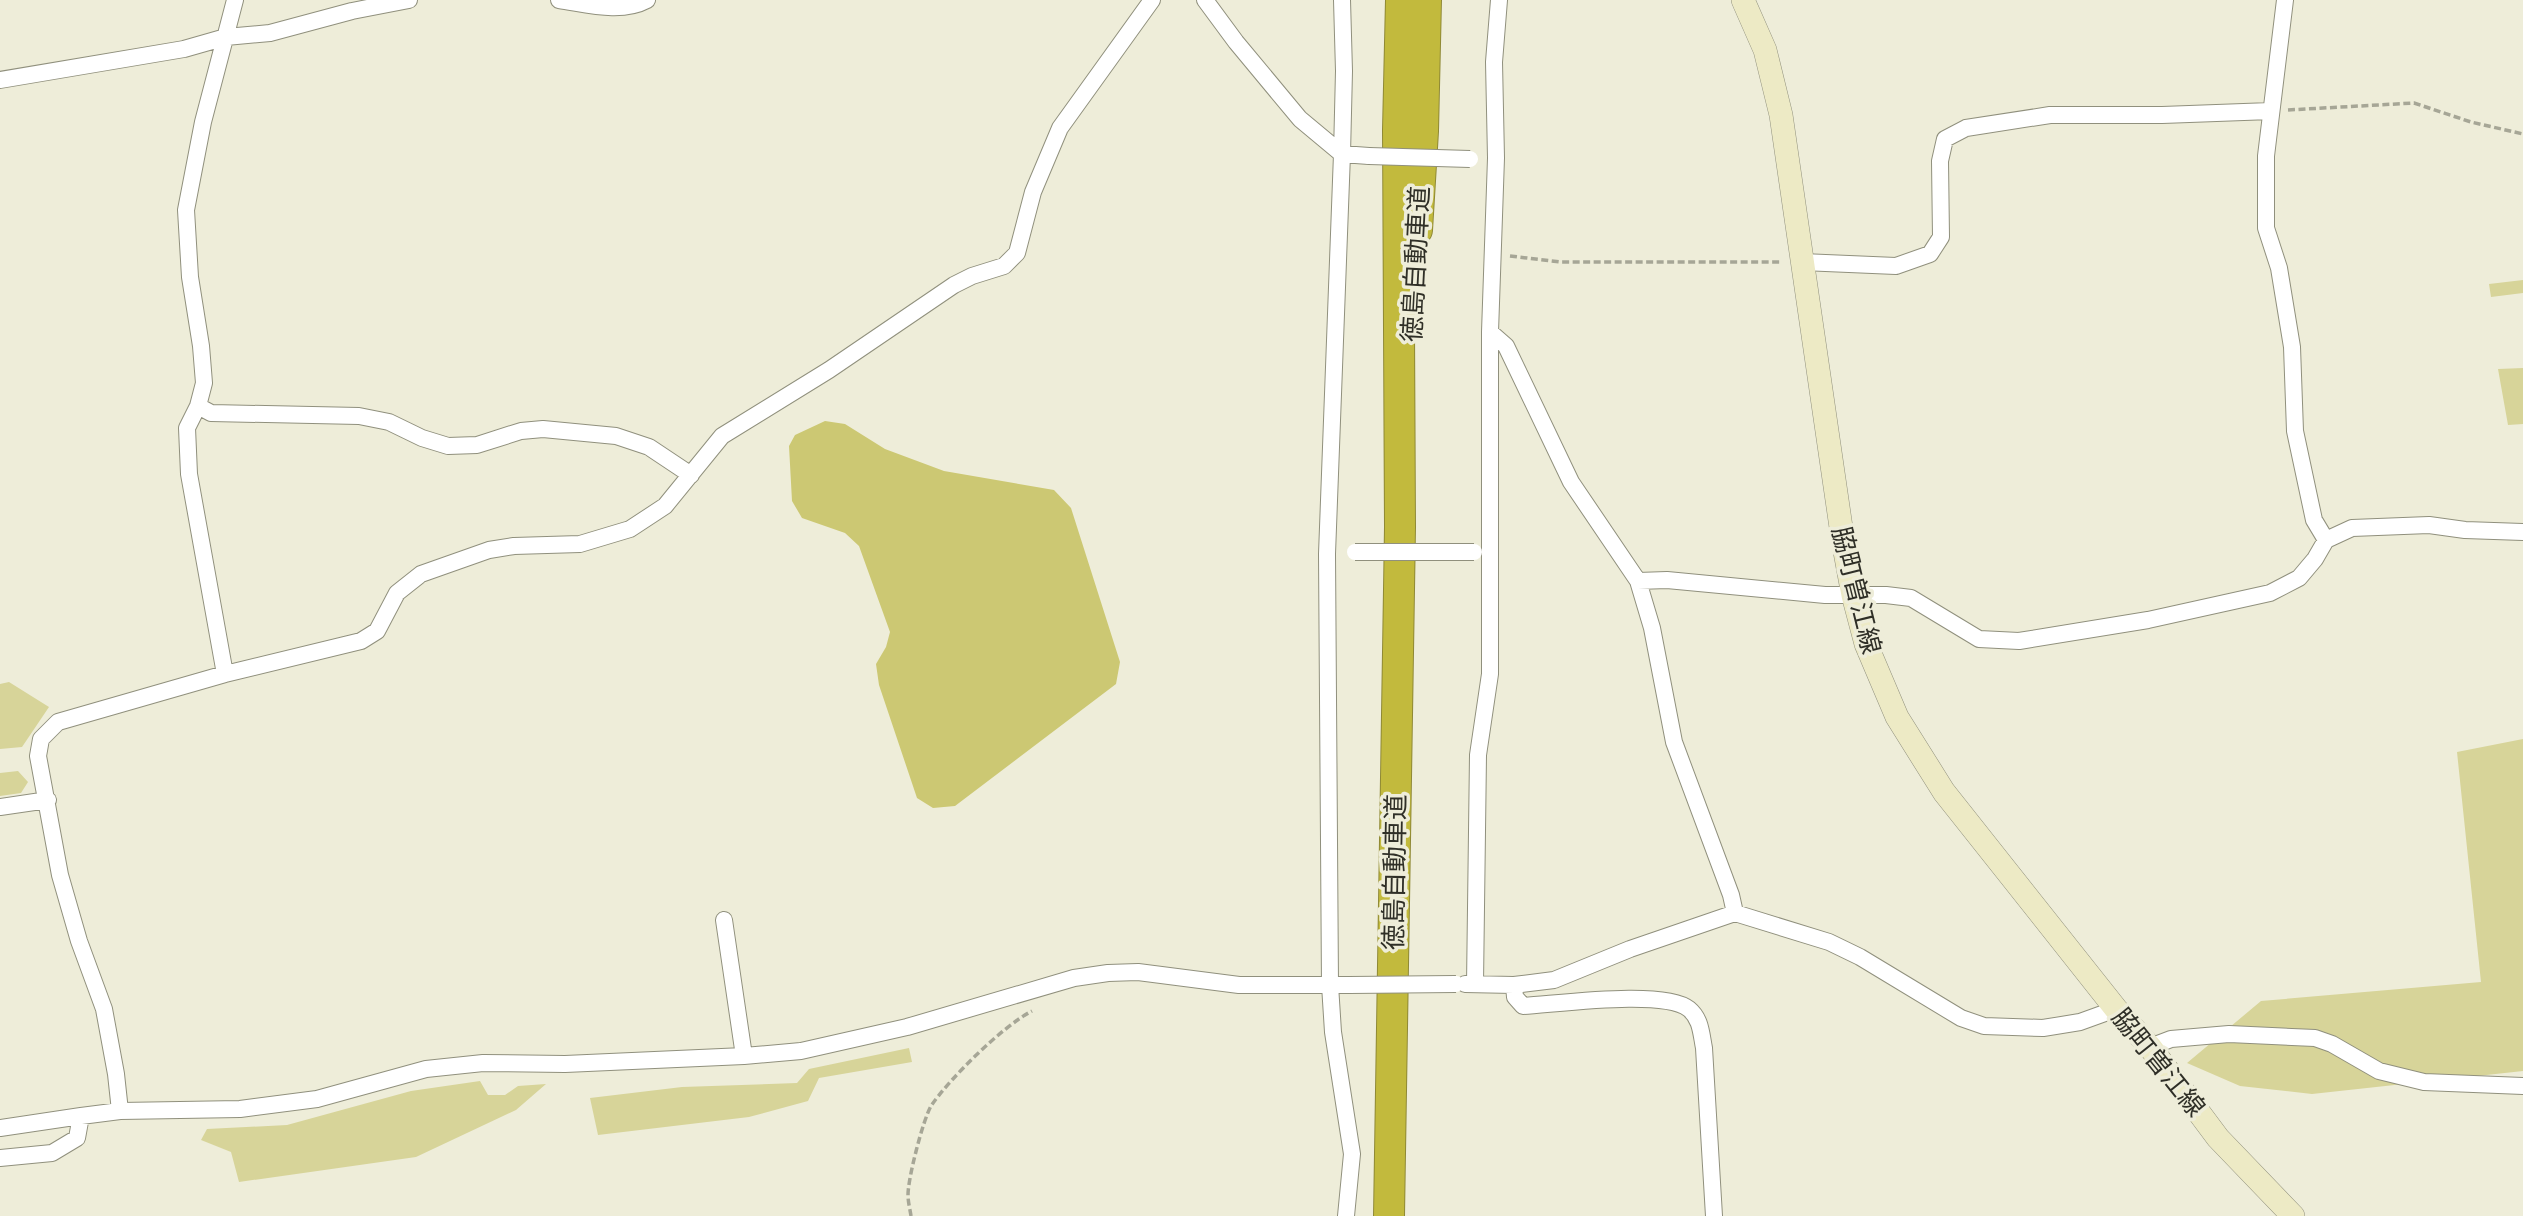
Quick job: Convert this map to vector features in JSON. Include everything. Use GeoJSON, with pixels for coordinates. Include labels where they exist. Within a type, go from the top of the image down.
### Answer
{"type":"FeatureCollection","features":[{"type":"Feature","properties":{"kind":"highway","name":"徳島自動車道"},"geometry":{"type":"LineString","coordinates":[[1389,1216],[1400,527],[1398,130],[1401,0]]}},
{"type":"Feature","properties":{"kind":"highway","name":"徳島自動車道"},"geometry":{"type":"LineString","coordinates":[[1400,527],[1423,131],[1426,0]]}},
{"type":"Feature","properties":{"kind":"main road","name":"脇町曽江線"},"geometry":{"type":"LineString","coordinates":[[1743,0],[1765,50],[1781,115],[1853,595],[1866,644],[1897,717],[1944,792],[2116,1009],[2150,1047],[2218,1138],[2293,1216]]}},
{"type":"Feature","properties":{"kind":"street"},"geometry":{"type":"LineString","coordinates":[[225,674],[189,474],[187,428],[198,406],[204,383],[190,276],[186,210],[203,122],[235,0]]}},
{"type":"Feature","properties":{"kind":"street"},"geometry":{"type":"LineString","coordinates":[[0,80],[184,49],[226,37],[271,33],[352,10],[409,0]]}},
{"type":"Feature","properties":{"kind":"street"},"geometry":{"type":"LineString","coordinates":[[559,0],[608,7],[637,5],[647,0]]}},
{"type":"Feature","properties":{"kind":"street"},"geometry":{"type":"LineString","coordinates":[[120,1111],[104,1009],[79,941],[60,875],[38,756],[41,739],[58,722],[225,674],[361,641],[377,631],[397,593],[421,574],[489,550],[514,546],[580,544],[630,529],[665,506],[722,436],[829,370],[954,285],[1004,266],[1017,253],[1033,192],[1060,128],[1152,0]]}},
{"type":"Feature","properties":{"kind":"street"},"geometry":{"type":"LineString","coordinates":[[1205,0],[1300,119],[1342,154],[1496,158]]}},
{"type":"Feature","properties":{"kind":"street"},"geometry":{"type":"LineString","coordinates":[[1342,0],[1342,154],[1327,554],[1330,985],[1333,1032],[1352,1154],[1346,1216]]}},
{"type":"Feature","properties":{"kind":"street"},"geometry":{"type":"LineString","coordinates":[[1475,984],[1478,755],[1490,674],[1482,551],[1496,158],[1494,62],[1499,0]]}},
{"type":"Feature","properties":{"kind":"street"},"geometry":{"type":"LineString","coordinates":[[2285,0],[2266,156],[2266,228],[2279,268],[2292,347],[2295,431],[2315,520],[2326,540]]}},
{"type":"Feature","properties":{"kind":"street"},"geometry":{"type":"LineString","coordinates":[[1802,262],[1896,265],[1930,254],[1941,237],[1940,161],[1945,139],[1966,128],[2050,115],[2272,111]]}},
{"type":"Feature","properties":{"kind":"street"},"geometry":{"type":"LineString","coordinates":[[1490,332],[1506,346],[1571,482],[1638,582],[1651,628],[1674,742],[1731,895],[1735,913]]}},
{"type":"Feature","properties":{"kind":"street"},"geometry":{"type":"LineString","coordinates":[[198,406],[211,413],[359,416],[389,422],[422,438],[448,446],[477,445],[521,431],[543,429],[616,436],[649,447],[691,475]]}},
{"type":"Feature","properties":{"kind":"street"},"geometry":{"type":"LineString","coordinates":[[1638,582],[1667,580],[1825,595],[1911,598],[1979,639],[2019,641],[2148,620],[2270,593],[2299,578],[2326,540],[2353,528],[2430,525],[2465,530],[2523,532]]}},
{"type":"Feature","properties":{"kind":"street"},"geometry":{"type":"LineString","coordinates":[[1327,554],[1482,551]]}},
{"type":"Feature","properties":{"kind":"street"},"geometry":{"type":"LineString","coordinates":[[0,807],[48,800]]}},
{"type":"Feature","properties":{"kind":"street"},"geometry":{"type":"LineString","coordinates":[[0,1128],[120,1111],[240,1109],[317,1098],[426,1069],[483,1063],[565,1064],[801,1051],[907,1027],[1074,978],[1097,975],[1138,972],[1239,985],[1514,985],[1554,980],[1630,949],[1735,913],[1829,942],[1860,957],[1961,1018],[1984,1026],[2043,1028],[2080,1022],[2116,1009]]}},
{"type":"Feature","properties":{"kind":"street"},"geometry":{"type":"LineString","coordinates":[[724,920],[744,1056]]}},
{"type":"Feature","properties":{"kind":"street"},"geometry":{"type":"LineString","coordinates":[[1514,985],[1515,997],[1523,1006],[1622,999],[1667,999],[1688,1008],[1699,1021],[1704,1048],[1714,1216]]}},
{"type":"Feature","properties":{"kind":"street"},"geometry":{"type":"LineString","coordinates":[[2150,1047],[2171,1039],[2229,1034],[2315,1038],[2332,1044],[2379,1072],[2424,1082],[2523,1086]]}},
{"type":"Feature","properties":{"kind":"street"},"geometry":{"type":"LineString","coordinates":[[0,1158],[52,1153],[77,1138],[81,1116]]}},
{"type":"Feature","properties":{"kind":"path"},"geometry":{"type":"LineString","coordinates":[[2272,111],[2414,103],[2471,122],[2523,134]]}},
{"type":"Feature","properties":{"kind":"path"},"geometry":{"type":"LineString","coordinates":[[1492,254],[1560,262],[1802,262]]}},
{"type":"Feature","properties":{"kind":"path"},"geometry":{"type":"LineString","coordinates":[[911,1216],[908,1192],[930,1108],[961,1072],[1016,1019],[1039,1007]]}},
{"type":"Feature","properties":{"kind":"shaded area"},"geometry":{"type":"Polygon","coordinates":[[[2523,280],[2523,293],[2491,297],[2489,284],[2523,280]]]}},
{"type":"Feature","properties":{"kind":"shaded area"},"geometry":{"type":"Polygon","coordinates":[[[2523,368],[2523,424],[2508,425],[2498,369],[2523,368]]]}},
{"type":"Feature","properties":{"kind":"shaded area"},"geometry":{"type":"Polygon","coordinates":[[[825,421],[845,424],[885,449],[944,471],[1054,490],[1071,508],[1120,662],[1116,684],[955,806],[933,808],[917,798],[879,685],[876,664],[886,647],[890,632],[859,546],[845,533],[802,518],[792,501],[789,446],[795,435],[825,421]]]}},
{"type":"Feature","properties":{"kind":"shaded area"},"geometry":{"type":"Polygon","coordinates":[[[9,682],[49,707],[22,747],[0,749],[0,684],[9,682]]]}},
{"type":"Feature","properties":{"kind":"shaded area"},"geometry":{"type":"Polygon","coordinates":[[[2523,739],[2523,1071],[2312,1094],[2240,1086],[2187,1063],[2261,1001],[2481,982],[2457,752],[2523,739]]]}},
{"type":"Feature","properties":{"kind":"shaded area"},"geometry":{"type":"Polygon","coordinates":[[[18,771],[28,782],[21,793],[0,796],[0,773],[18,771]]]}},
{"type":"Feature","properties":{"kind":"shaded area"},"geometry":{"type":"Polygon","coordinates":[[[909,1048],[912,1062],[819,1078],[808,1101],[749,1117],[598,1135],[590,1098],[682,1087],[797,1083],[809,1069],[909,1048]]]}},
{"type":"Feature","properties":{"kind":"shaded area"},"geometry":{"type":"Polygon","coordinates":[[[480,1081],[488,1095],[505,1095],[518,1086],[546,1084],[516,1110],[416,1157],[239,1182],[231,1152],[201,1140],[207,1129],[287,1125],[411,1091],[480,1081]]]}}]}
